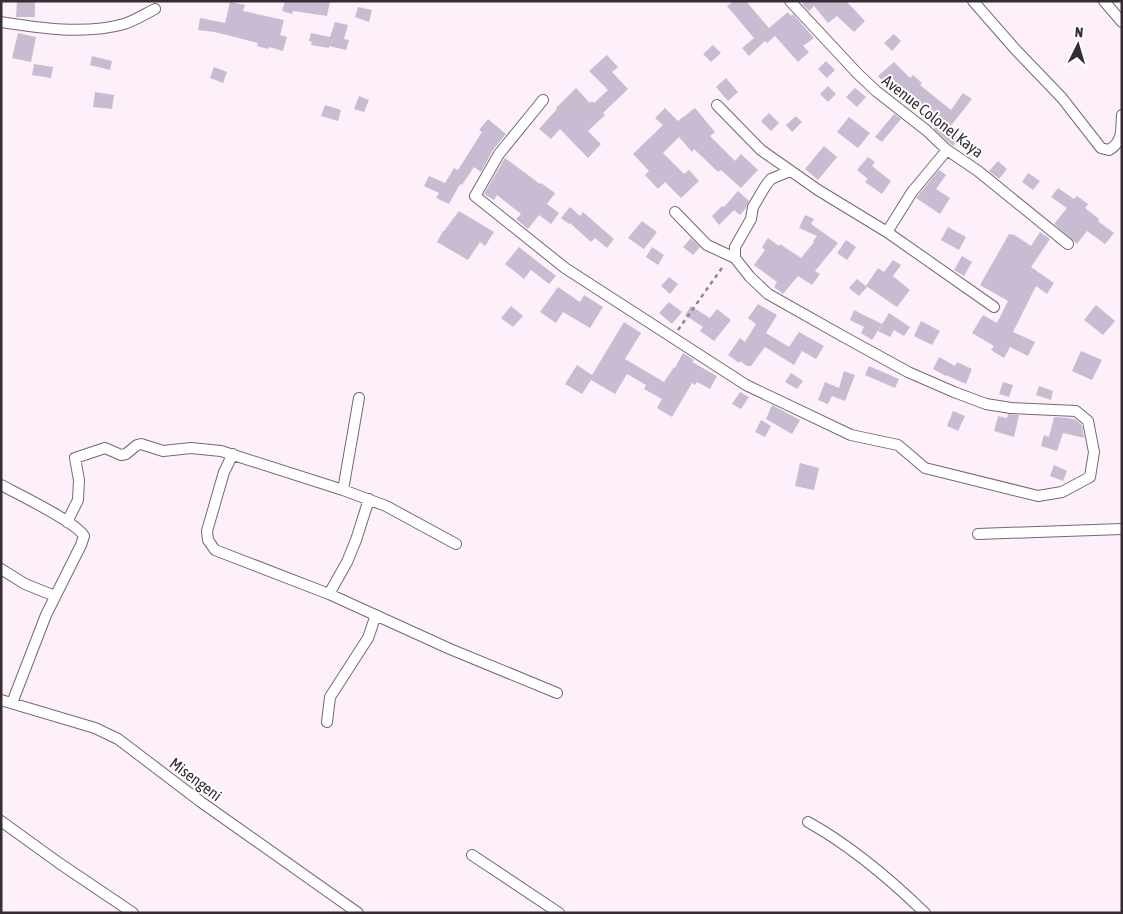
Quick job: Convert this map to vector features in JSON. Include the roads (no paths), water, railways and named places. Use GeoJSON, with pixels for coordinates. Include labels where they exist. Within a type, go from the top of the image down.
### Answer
{"type":"FeatureCollection","features":[{"type":"Feature","properties":{"kind":"street","name":"Avenue Colonel Kaya"},"geometry":{"type":"LineString","coordinates":[[790,1],[856,73],[876,91],[926,130],[947,150],[978,171],[1068,244]]}},
{"type":"Feature","properties":{"kind":"street"},"geometry":{"type":"LineString","coordinates":[[973,1],[1015,49],[1062,98],[1101,148],[1109,150],[1119,142],[1122,115]]}},
{"type":"Feature","properties":{"kind":"street"},"geometry":{"type":"LineString","coordinates":[[1104,1],[1122,22]]}},
{"type":"Feature","properties":{"kind":"street"},"geometry":{"type":"LineString","coordinates":[[1,22],[79,30],[125,24],[155,9]]}},
{"type":"Feature","properties":{"kind":"street"},"geometry":{"type":"LineString","coordinates":[[544,100],[499,154],[475,196],[565,268],[746,384],[851,435],[898,445],[925,468],[1038,496],[1062,492],[1090,477],[1094,452],[1088,421],[1076,411],[1011,408],[986,404],[908,372],[768,294],[750,277],[735,258],[707,245],[675,212]]}},
{"type":"Feature","properties":{"kind":"street"},"geometry":{"type":"LineString","coordinates":[[717,105],[761,150],[790,171],[887,232],[994,307]]}},
{"type":"Feature","properties":{"kind":"street"},"geometry":{"type":"LineString","coordinates":[[887,232],[912,192],[947,150]]}},
{"type":"Feature","properties":{"kind":"street"},"geometry":{"type":"LineString","coordinates":[[735,258],[735,247],[751,219],[753,207],[758,197],[770,179],[790,171]]}},
{"type":"Feature","properties":{"kind":"street"},"geometry":{"type":"LineString","coordinates":[[343,490],[359,398]]}},
{"type":"Feature","properties":{"kind":"street"},"geometry":{"type":"LineString","coordinates":[[67,522],[78,500],[79,480],[75,460],[78,456],[105,448],[121,455],[126,454],[141,444],[163,451],[206,448],[233,454],[369,499],[399,512],[456,544]]}},
{"type":"Feature","properties":{"kind":"street"},"geometry":{"type":"LineString","coordinates":[[233,454],[224,472],[206,531],[208,540],[215,550],[329,594],[450,649],[557,693]]}},
{"type":"Feature","properties":{"kind":"street"},"geometry":{"type":"LineString","coordinates":[[1,485],[67,522],[84,536],[46,614],[12,704]]}},
{"type":"Feature","properties":{"kind":"street"},"geometry":{"type":"LineString","coordinates":[[329,594],[347,562],[369,499]]}},
{"type":"Feature","properties":{"kind":"street"},"geometry":{"type":"LineString","coordinates":[[978,534],[1122,529]]}},
{"type":"Feature","properties":{"kind":"street"},"geometry":{"type":"LineString","coordinates":[[1,569],[25,584],[54,596]]}},
{"type":"Feature","properties":{"kind":"street"},"geometry":{"type":"LineString","coordinates":[[326,722],[330,697],[368,638],[376,615]]}},
{"type":"Feature","properties":{"kind":"street","name":"Misengeni"},"geometry":{"type":"LineString","coordinates":[[1,700],[95,728],[118,739],[201,802],[358,913]]}},
{"type":"Feature","properties":{"kind":"street"},"geometry":{"type":"LineString","coordinates":[[1,821],[133,913]]}},
{"type":"Feature","properties":{"kind":"street"},"geometry":{"type":"LineString","coordinates":[[808,822],[849,848],[881,873],[925,913]]}},
{"type":"Feature","properties":{"kind":"street"},"geometry":{"type":"LineString","coordinates":[[472,855],[559,913]]}}]}
